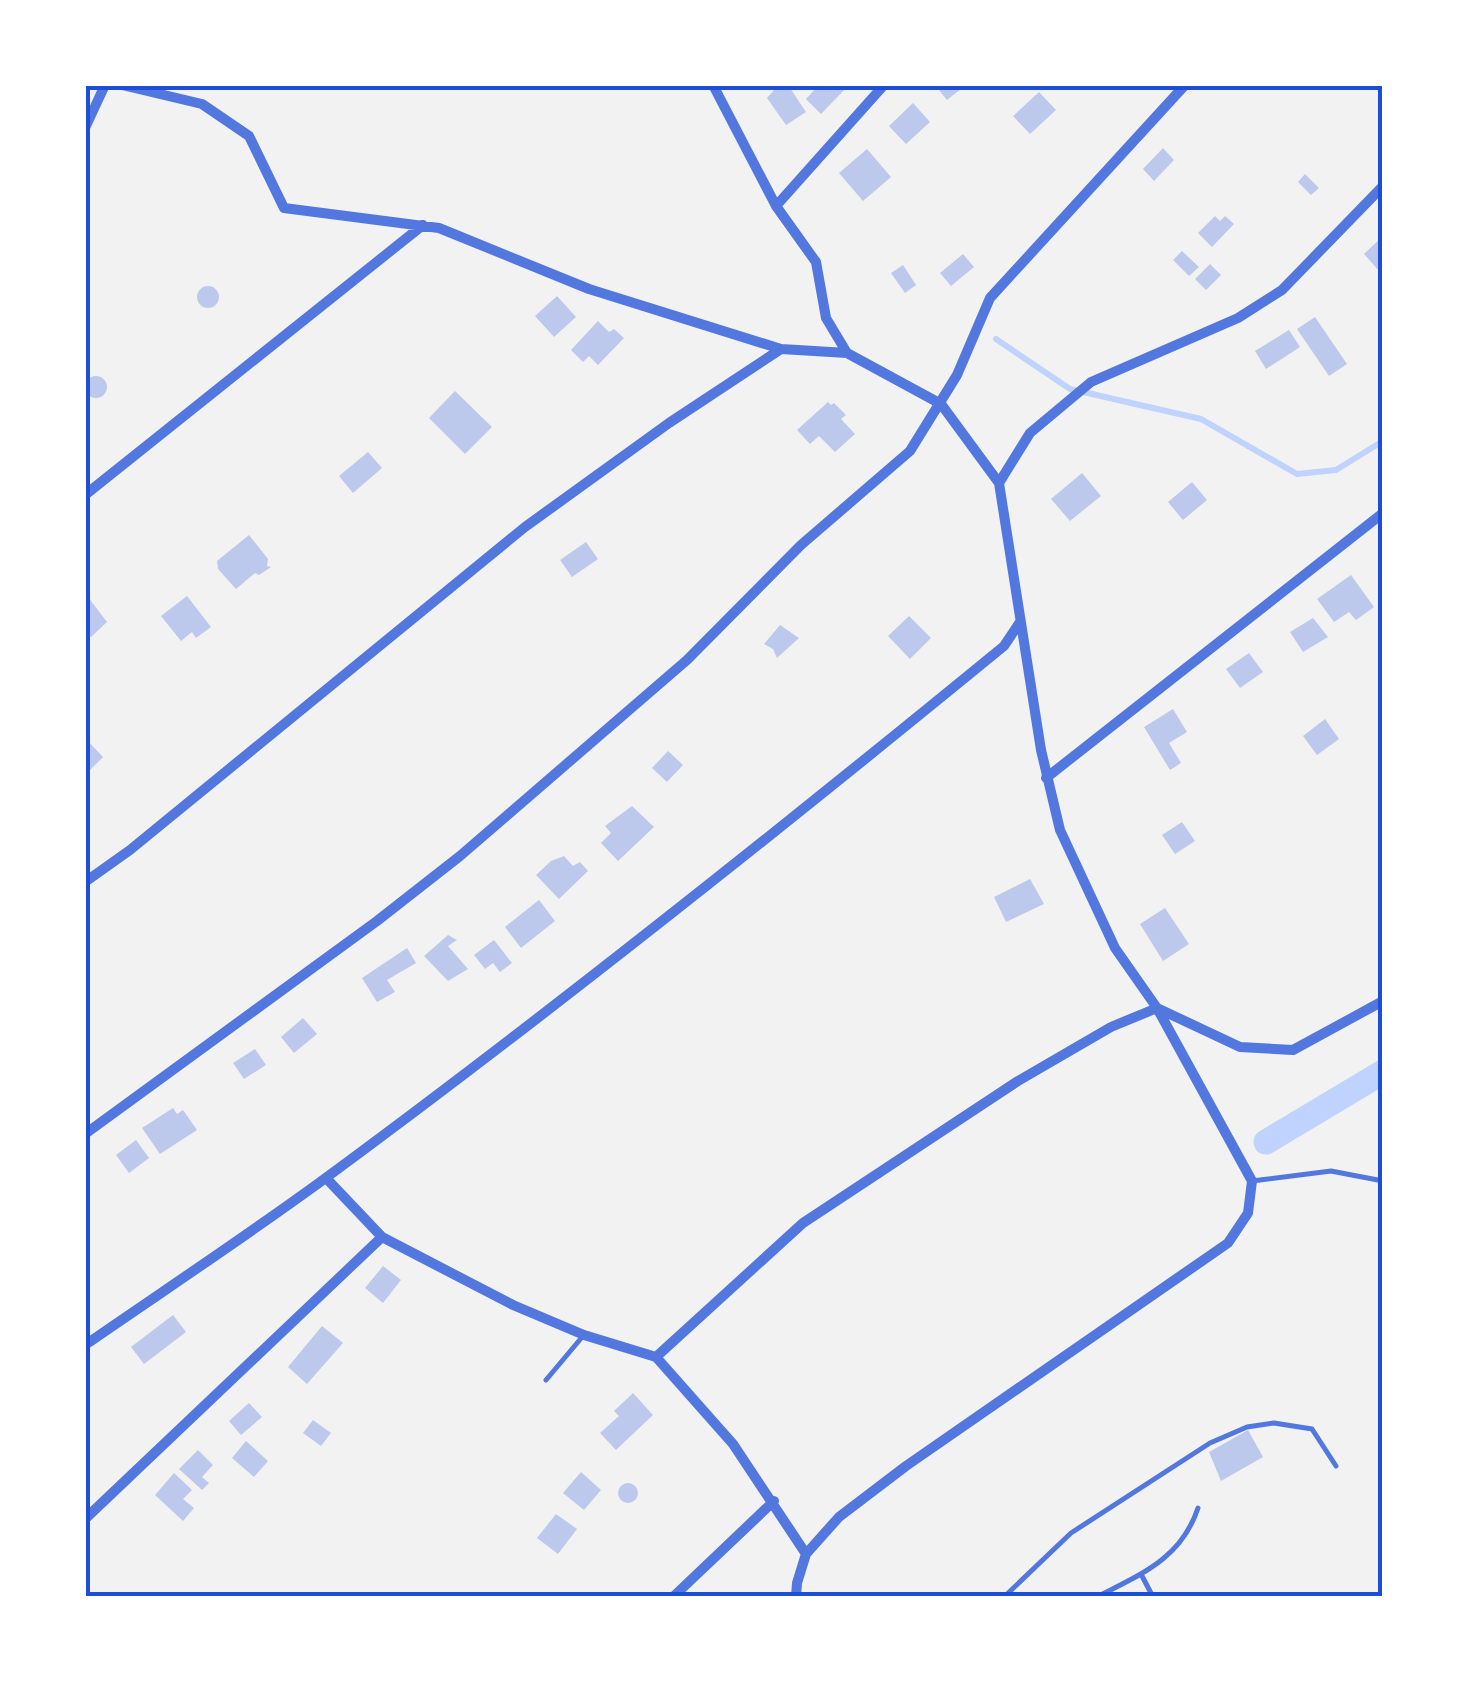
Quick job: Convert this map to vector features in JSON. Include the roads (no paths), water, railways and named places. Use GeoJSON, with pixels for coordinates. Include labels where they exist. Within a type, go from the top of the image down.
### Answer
{"type":"FeatureCollection","features":[{"type":"Feature","properties":{"kind":"street"},"geometry":{"type":"LineString","coordinates":[[85,128],[105,85]]}},
{"type":"Feature","properties":{"kind":"street"},"geometry":{"type":"LineString","coordinates":[[122,85],[202,104],[249,136],[284,208],[438,228],[589,289],[781,349],[847,353],[941,404],[1000,483],[1046,778],[1060,830],[1115,948],[1158,1008],[1252,1180],[1248,1213],[1228,1243],[906,1466],[839,1517],[806,1554],[796,1597]]}},
{"type":"Feature","properties":{"kind":"street"},"geometry":{"type":"LineString","coordinates":[[713,85],[776,206],[816,262],[826,318],[847,353]]}},
{"type":"Feature","properties":{"kind":"street"},"geometry":{"type":"LineString","coordinates":[[776,206],[884,85]]}},
{"type":"Feature","properties":{"kind":"street"},"geometry":{"type":"LineString","coordinates":[[85,1134],[377,921],[475,843],[687,660],[801,545],[910,450],[941,404],[990,298],[1184,85]]}},
{"type":"Feature","properties":{"kind":"street"},"geometry":{"type":"LineString","coordinates":[[1000,483],[1030,433],[1091,382],[1238,318],[1282,290],[1383,186]]}},
{"type":"Feature","properties":{"kind":"street"},"geometry":{"type":"LineString","coordinates":[[85,495],[423,225]]}},
{"type":"Feature","properties":{"kind":"street"},"geometry":{"type":"LineString","coordinates":[[85,882],[130,850],[526,527],[669,422],[781,349]]}},
{"type":"Feature","properties":{"kind":"street"},"geometry":{"type":"LineString","coordinates":[[1046,778],[1383,513]]}},
{"type":"Feature","properties":{"kind":"street"},"geometry":{"type":"LineString","coordinates":[[85,1345],[326,1178],[817,799],[1004,646],[1021,621]]}},
{"type":"Feature","properties":{"kind":"street"},"geometry":{"type":"LineString","coordinates":[[656,1357],[803,1223],[1018,1081],[1111,1027],[1158,1008],[1240,1047],[1293,1050],[1383,1001]]}},
{"type":"Feature","properties":{"kind":"street"},"geometry":{"type":"LineString","coordinates":[[326,1178],[382,1238],[513,1305],[584,1335],[656,1357],[732,1444],[774,1501],[806,1554]]}},
{"type":"Feature","properties":{"kind":"street"},"geometry":{"type":"LineString","coordinates":[[85,1519],[382,1238]]}},
{"type":"Feature","properties":{"kind":"street"},"geometry":{"type":"LineString","coordinates":[[674,1597],[774,1501]]}},
{"type":"Feature","properties":{"kind":"lane"},"geometry":{"type":"LineString","coordinates":[[1252,1180],[1331,1171],[1383,1181]]}},
{"type":"Feature","properties":{"kind":"lane"},"geometry":{"type":"LineString","coordinates":[[546,1380],[584,1335]]}},
{"type":"Feature","properties":{"kind":"lane"},"geometry":{"type":"LineString","coordinates":[[1004,1597],[1071,1534],[1210,1443],[1246,1428],[1274,1423],[1312,1429],[1336,1466]]}},
{"type":"Feature","properties":{"kind":"lane"},"geometry":{"type":"LineString","coordinates":[[1097,1597],[1141,1574],[1182,1543],[1198,1508]]}},
{"type":"Feature","properties":{"kind":"lane"},"geometry":{"type":"LineString","coordinates":[[1141,1574],[1153,1597]]}},
{"type":"Feature","properties":{"kind":"waterway"},"geometry":{"type":"LineString","coordinates":[[996,339],[1070,389],[1201,419],[1297,474],[1336,470],[1383,441]]}},
{"type":"Feature","properties":{"kind":"waterway"},"geometry":{"type":"LineString","coordinates":[[1266,1142],[1383,1072]]}}]}
